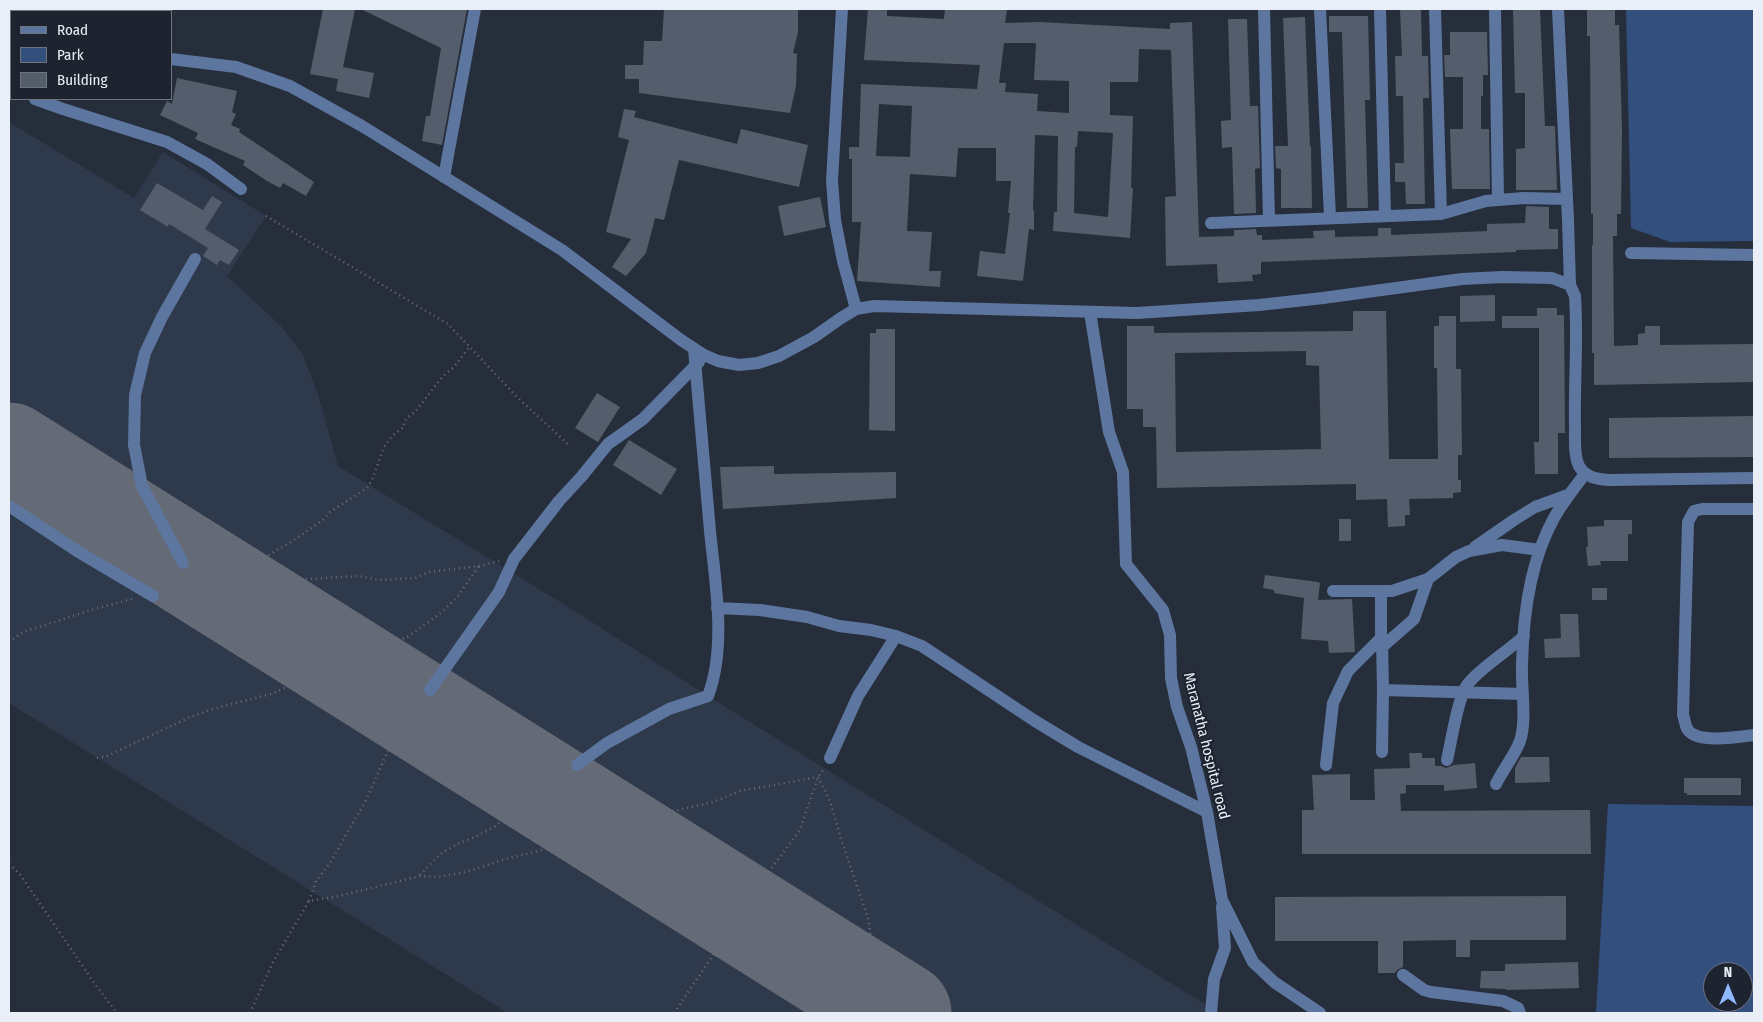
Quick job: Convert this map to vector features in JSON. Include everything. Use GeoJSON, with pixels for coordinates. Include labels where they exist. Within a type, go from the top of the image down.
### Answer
{"type":"FeatureCollection","features":[{"type":"Feature","properties":{"kind":"street"},"geometry":{"type":"LineString","coordinates":[[444,177],[475,9]]}},
{"type":"Feature","properties":{"kind":"street"},"geometry":{"type":"LineString","coordinates":[[842,9],[832,181],[835,220],[842,261],[856,309]]}},
{"type":"Feature","properties":{"kind":"street"},"geometry":{"type":"LineString","coordinates":[[1264,9],[1270,220]]}},
{"type":"Feature","properties":{"kind":"street"},"geometry":{"type":"LineString","coordinates":[[1320,9],[1330,217]]}},
{"type":"Feature","properties":{"kind":"street"},"geometry":{"type":"LineString","coordinates":[[1380,9],[1385,215]]}},
{"type":"Feature","properties":{"kind":"street"},"geometry":{"type":"LineString","coordinates":[[1435,9],[1441,214]]}},
{"type":"Feature","properties":{"kind":"street"},"geometry":{"type":"LineString","coordinates":[[1495,9],[1498,200]]}},
{"type":"Feature","properties":{"kind":"street"},"geometry":{"type":"LineString","coordinates":[[1558,9],[1570,285],[1575,296],[1576,311],[1575,408],[1578,465],[1585,474],[1609,480],[1754,478]]}},
{"type":"Feature","properties":{"kind":"street"},"geometry":{"type":"LineString","coordinates":[[172,58],[236,67],[290,86],[362,126],[562,250],[698,357],[739,365],[758,363],[779,356],[814,337],[856,309],[874,306],[1137,313],[1323,298],[1462,279],[1502,277],[1552,278],[1570,285]]}},
{"type":"Feature","properties":{"kind":"street"},"geometry":{"type":"LineString","coordinates":[[38,100],[167,142],[207,164],[241,189]]}},
{"type":"Feature","properties":{"kind":"street"},"geometry":{"type":"LineString","coordinates":[[1211,222],[1441,214],[1486,201],[1524,198],[1567,199]]}},
{"type":"Feature","properties":{"kind":"street"},"geometry":{"type":"LineString","coordinates":[[1631,253],[1754,256]]}},
{"type":"Feature","properties":{"kind":"street"},"geometry":{"type":"LineString","coordinates":[[183,563],[142,486],[134,445],[135,395],[145,353],[195,259]]}},
{"type":"Feature","properties":{"kind":"street","name":"Maranatha hospital road"},"geometry":{"type":"LineString","coordinates":[[1090,312],[1109,432],[1123,472],[1126,564],[1163,610],[1170,635],[1171,678],[1176,707],[1191,747],[1207,812],[1222,900],[1253,962],[1274,982],[1320,1013]]}},
{"type":"Feature","properties":{"kind":"street"},"geometry":{"type":"LineString","coordinates":[[430,690],[499,592],[514,559],[555,506],[608,444],[643,419],[698,357]]}},
{"type":"Feature","properties":{"kind":"street"},"geometry":{"type":"LineString","coordinates":[[577,765],[607,743],[669,709],[708,696],[712,685],[717,652],[717,608],[698,357]]}},
{"type":"Feature","properties":{"kind":"street"},"geometry":{"type":"LineString","coordinates":[[1496,784],[1520,743],[1524,724],[1522,694],[1524,636],[1531,583],[1540,550],[1554,518],[1585,474]]}},
{"type":"Feature","properties":{"kind":"street"},"geometry":{"type":"LineString","coordinates":[[1332,592],[1392,591],[1428,579],[1446,564],[1535,507],[1568,496]]}},
{"type":"Feature","properties":{"kind":"street"},"geometry":{"type":"LineString","coordinates":[[9,506],[77,551],[153,596]]}},
{"type":"Feature","properties":{"kind":"street"},"geometry":{"type":"LineString","coordinates":[[1754,509],[1702,509],[1694,511],[1688,522],[1683,715],[1689,731],[1697,736],[1719,738],[1754,735]]}},
{"type":"Feature","properties":{"kind":"street"},"geometry":{"type":"LineString","coordinates":[[1468,551],[1502,545],[1540,550]]}},
{"type":"Feature","properties":{"kind":"street"},"geometry":{"type":"LineString","coordinates":[[1326,765],[1332,703],[1348,671],[1414,618],[1428,579]]}},
{"type":"Feature","properties":{"kind":"street"},"geometry":{"type":"LineString","coordinates":[[1381,591],[1384,690],[1382,752]]}},
{"type":"Feature","properties":{"kind":"street"},"geometry":{"type":"LineString","coordinates":[[717,608],[760,610],[798,616],[896,636],[922,646],[1035,721],[1078,747],[1207,812]]}},
{"type":"Feature","properties":{"kind":"street"},"geometry":{"type":"LineString","coordinates":[[830,758],[858,696],[896,636]]}},
{"type":"Feature","properties":{"kind":"street"},"geometry":{"type":"LineString","coordinates":[[1446,760],[1462,693],[1473,678],[1524,636]]}},
{"type":"Feature","properties":{"kind":"street"},"geometry":{"type":"LineString","coordinates":[[1384,690],[1522,694]]}},
{"type":"Feature","properties":{"kind":"street"},"geometry":{"type":"LineString","coordinates":[[1211,1013],[1214,979],[1225,948],[1222,900]]}},
{"type":"Feature","properties":{"kind":"street"},"geometry":{"type":"LineString","coordinates":[[1404,975],[1424,990],[1444,995],[1503,1001],[1518,1008],[1520,1013]]}},
{"type":"Feature","properties":{"kind":"path"},"geometry":{"type":"LineString","coordinates":[[266,216],[448,324],[517,396],[569,444]]}},
{"type":"Feature","properties":{"kind":"path"},"geometry":{"type":"LineString","coordinates":[[251,565],[288,544],[323,520],[330,512],[367,488],[388,442],[404,427],[407,418],[415,412],[443,376],[454,367],[470,346]]}},
{"type":"Feature","properties":{"kind":"path"},"geometry":{"type":"LineString","coordinates":[[256,582],[359,576],[379,580],[415,578],[429,572],[479,566],[514,559]]}},
{"type":"Feature","properties":{"kind":"path"},"geometry":{"type":"LineString","coordinates":[[370,651],[409,636],[442,612],[458,596],[479,566]]}},
{"type":"Feature","properties":{"kind":"path"},"geometry":{"type":"LineString","coordinates":[[9,642],[24,632],[126,599],[206,590]]}},
{"type":"Feature","properties":{"kind":"path"},"geometry":{"type":"LineString","coordinates":[[97,758],[106,756],[190,716],[213,708],[271,694],[282,689],[298,677]]}},
{"type":"Feature","properties":{"kind":"path"},"geometry":{"type":"LineString","coordinates":[[250,1013],[273,962],[308,901],[316,881],[330,863],[366,800],[392,742]]}},
{"type":"Feature","properties":{"kind":"path"},"geometry":{"type":"LineString","coordinates":[[760,884],[800,830],[818,777],[830,758]]}},
{"type":"Feature","properties":{"kind":"path"},"geometry":{"type":"LineString","coordinates":[[658,816],[713,802],[740,791],[818,777]]}},
{"type":"Feature","properties":{"kind":"path"},"geometry":{"type":"LineString","coordinates":[[818,777],[830,800],[840,839],[868,918],[876,972]]}},
{"type":"Feature","properties":{"kind":"path"},"geometry":{"type":"LineString","coordinates":[[420,876],[439,855],[457,844],[494,827],[536,794]]}},
{"type":"Feature","properties":{"kind":"path"},"geometry":{"type":"LineString","coordinates":[[308,901],[339,896],[420,876],[439,877],[465,872],[506,859],[593,837]]}},
{"type":"Feature","properties":{"kind":"path"},"geometry":{"type":"LineString","coordinates":[[9,864],[19,873],[117,1013]]}},
{"type":"Feature","properties":{"kind":"path"},"geometry":{"type":"LineString","coordinates":[[674,1013],[728,933]]}},
{"type":"Feature","properties":{"kind":"shaded area"},"geometry":{"type":"Polygon","coordinates":[[[9,122],[134,198],[163,152],[266,216],[227,276],[280,325],[302,353],[318,394],[338,466],[562,603],[708,696],[1219,1013],[508,1013],[9,703],[9,122]]]}},
{"type":"Feature","properties":{"kind":"green space"},"geometry":{"type":"Polygon","coordinates":[[[1626,9],[1754,9],[1754,241],[1670,242],[1631,228],[1626,9]]]}},
{"type":"Feature","properties":{"kind":"green space"},"geometry":{"type":"Polygon","coordinates":[[[1608,804],[1754,806],[1754,1013],[1596,1013],[1608,804]]]}},
{"type":"Feature","properties":{"kind":"building"},"geometry":{"type":"Polygon","coordinates":[[[323,9],[355,9],[343,67],[374,73],[369,98],[336,91],[338,79],[310,74],[323,9]]]}},
{"type":"Feature","properties":{"kind":"building"},"geometry":{"type":"Polygon","coordinates":[[[361,9],[467,9],[442,145],[422,141],[426,116],[430,116],[441,48],[361,9]]]}},
{"type":"Feature","properties":{"kind":"building"},"geometry":{"type":"Polygon","coordinates":[[[664,9],[798,9],[798,32],[793,53],[797,54],[796,86],[790,113],[639,93],[639,79],[625,79],[625,65],[643,65],[644,41],[662,41],[664,9]]]}},
{"type":"Feature","properties":{"kind":"building"},"geometry":{"type":"Polygon","coordinates":[[[868,9],[887,9],[887,16],[944,19],[945,9],[1007,9],[1005,23],[1040,22],[1170,29],[1170,23],[1192,22],[1199,237],[1234,236],[1234,230],[1256,229],[1257,235],[1262,235],[1262,240],[1314,238],[1313,231],[1335,230],[1335,237],[1378,236],[1378,228],[1391,228],[1391,235],[1487,231],[1487,224],[1525,223],[1526,206],[1549,207],[1549,229],[1558,229],[1558,249],[1261,262],[1261,274],[1252,275],[1253,281],[1218,283],[1217,264],[1166,266],[1165,197],[1176,196],[1171,50],[1139,49],[1138,82],[1110,82],[1110,115],[1133,116],[1131,188],[1133,188],[1130,238],[1053,231],[1054,212],[1057,212],[1058,136],[1035,135],[1034,230],[1029,229],[1023,281],[977,276],[980,251],[1005,254],[1010,213],[1008,213],[1011,181],[996,181],[996,148],[958,148],[956,177],[910,174],[907,231],[932,232],[929,271],[941,271],[940,287],[857,281],[861,222],[852,222],[852,159],[849,159],[849,147],[859,147],[861,84],[977,89],[980,65],[864,60],[868,9]],[[1004,43],[999,83],[1006,83],[1005,92],[1038,94],[1037,111],[1069,113],[1069,81],[1034,80],[1036,43],[1004,43]],[[879,104],[876,156],[910,157],[912,106],[879,104]],[[1078,131],[1077,147],[1075,147],[1074,213],[1108,217],[1113,133],[1078,131]]]}},
{"type":"Feature","properties":{"kind":"building"},"geometry":{"type":"Polygon","coordinates":[[[1513,9],[1540,9],[1545,126],[1555,126],[1557,190],[1516,190],[1516,149],[1525,148],[1525,93],[1515,93],[1513,9]]]}},
{"type":"Feature","properties":{"kind":"building"},"geometry":{"type":"Polygon","coordinates":[[[1587,9],[1615,9],[1615,25],[1619,25],[1622,130],[1621,214],[1617,214],[1617,236],[1613,236],[1614,346],[1638,345],[1638,334],[1645,333],[1645,326],[1660,326],[1660,345],[1754,344],[1754,382],[1594,385],[1594,353],[1592,353],[1593,214],[1591,214],[1590,36],[1587,36],[1587,9]]]}},
{"type":"Feature","properties":{"kind":"building"},"geometry":{"type":"Polygon","coordinates":[[[1400,10],[1421,10],[1422,56],[1428,56],[1429,98],[1423,98],[1425,204],[1406,204],[1405,182],[1395,182],[1395,163],[1404,163],[1403,96],[1396,96],[1395,56],[1402,56],[1400,10]]]}},
{"type":"Feature","properties":{"kind":"building"},"geometry":{"type":"Polygon","coordinates":[[[1329,16],[1368,16],[1370,100],[1365,100],[1368,208],[1347,208],[1342,32],[1329,32],[1329,16]]]}},
{"type":"Feature","properties":{"kind":"building"},"geometry":{"type":"Polygon","coordinates":[[[1305,17],[1312,208],[1281,208],[1281,169],[1276,168],[1275,146],[1288,146],[1283,18],[1305,17]]]}},
{"type":"Feature","properties":{"kind":"building"},"geometry":{"type":"Polygon","coordinates":[[[1228,19],[1247,19],[1250,106],[1258,106],[1260,168],[1255,169],[1256,213],[1234,214],[1232,147],[1222,148],[1221,121],[1231,120],[1228,19]]]}},
{"type":"Feature","properties":{"kind":"building"},"geometry":{"type":"Polygon","coordinates":[[[1450,32],[1487,32],[1488,75],[1483,75],[1481,129],[1489,129],[1490,189],[1452,189],[1450,129],[1463,129],[1463,77],[1445,77],[1444,55],[1450,55],[1450,32]]]}},
{"type":"Feature","properties":{"kind":"building"},"geometry":{"type":"Polygon","coordinates":[[[177,78],[237,91],[232,112],[236,114],[231,125],[240,129],[239,132],[314,182],[306,196],[283,183],[280,188],[267,181],[243,165],[245,161],[195,139],[198,133],[160,115],[167,101],[172,104],[177,78]]]}},
{"type":"Feature","properties":{"kind":"building"},"geometry":{"type":"Polygon","coordinates":[[[624,109],[636,111],[634,117],[737,144],[741,129],[808,145],[799,187],[679,160],[664,220],[655,218],[646,253],[626,276],[612,267],[631,239],[606,232],[629,140],[618,137],[624,109]]]}},
{"type":"Feature","properties":{"kind":"building"},"geometry":{"type":"Polygon","coordinates":[[[157,183],[203,210],[212,196],[222,202],[205,229],[239,250],[229,265],[220,260],[217,265],[203,256],[208,248],[169,224],[168,227],[140,210],[157,183]]]}},
{"type":"Feature","properties":{"kind":"building"},"geometry":{"type":"Polygon","coordinates":[[[820,197],[826,227],[784,236],[778,206],[820,197]]]}},
{"type":"Feature","properties":{"kind":"building"},"geometry":{"type":"Polygon","coordinates":[[[1495,295],[1495,321],[1460,322],[1460,296],[1495,295]]]}},
{"type":"Feature","properties":{"kind":"building"},"geometry":{"type":"Polygon","coordinates":[[[1537,308],[1557,308],[1557,315],[1564,315],[1565,433],[1558,433],[1558,474],[1535,474],[1534,442],[1539,442],[1539,328],[1502,328],[1502,316],[1537,316],[1537,308]]]}},
{"type":"Feature","properties":{"kind":"building"},"geometry":{"type":"Polygon","coordinates":[[[1353,311],[1386,311],[1389,459],[1438,459],[1437,368],[1434,368],[1434,326],[1439,326],[1439,316],[1456,316],[1456,369],[1461,369],[1462,455],[1458,455],[1458,480],[1461,480],[1461,492],[1453,493],[1453,498],[1409,499],[1410,515],[1405,515],[1405,526],[1388,527],[1387,499],[1356,500],[1356,484],[1157,488],[1156,427],[1143,427],[1143,409],[1127,409],[1127,326],[1154,326],[1154,333],[1353,331],[1353,311]],[[1306,351],[1175,353],[1176,452],[1321,449],[1319,366],[1306,365],[1306,351]]]}},
{"type":"Feature","properties":{"kind":"building"},"geometry":{"type":"Polygon","coordinates":[[[876,329],[895,329],[895,431],[869,430],[870,333],[876,333],[876,329]]]}},
{"type":"Feature","properties":{"kind":"building"},"geometry":{"type":"Polygon","coordinates":[[[597,393],[620,407],[598,442],[575,428],[597,393]]]}},
{"type":"Feature","properties":{"kind":"building"},"geometry":{"type":"Polygon","coordinates":[[[1754,416],[1754,457],[1609,458],[1609,418],[1754,416]]]}},
{"type":"Feature","properties":{"kind":"building"},"geometry":{"type":"Polygon","coordinates":[[[629,440],[677,469],[661,495],[613,465],[629,440]]]}},
{"type":"Feature","properties":{"kind":"building"},"geometry":{"type":"Polygon","coordinates":[[[774,466],[774,474],[896,472],[896,498],[723,509],[720,467],[774,466]]]}},
{"type":"Feature","properties":{"kind":"building"},"geometry":{"type":"Polygon","coordinates":[[[1339,519],[1351,519],[1351,541],[1339,541],[1339,519]]]}},
{"type":"Feature","properties":{"kind":"building"},"geometry":{"type":"Polygon","coordinates":[[[1604,520],[1632,520],[1632,534],[1628,534],[1628,561],[1600,561],[1601,565],[1588,566],[1586,547],[1588,547],[1587,527],[1604,526],[1604,520]]]}},
{"type":"Feature","properties":{"kind":"building"},"geometry":{"type":"Polygon","coordinates":[[[1265,575],[1318,582],[1320,583],[1318,600],[1352,599],[1355,652],[1329,653],[1328,641],[1301,639],[1304,598],[1274,593],[1274,590],[1263,588],[1265,575]]]}},
{"type":"Feature","properties":{"kind":"building"},"geometry":{"type":"Polygon","coordinates":[[[1592,588],[1607,588],[1607,600],[1592,600],[1592,588]]]}},
{"type":"Feature","properties":{"kind":"building"},"geometry":{"type":"Polygon","coordinates":[[[1560,614],[1578,614],[1580,657],[1545,658],[1544,639],[1561,638],[1560,614]]]}},
{"type":"Feature","properties":{"kind":"building"},"geometry":{"type":"Polygon","coordinates":[[[1409,753],[1422,753],[1422,758],[1435,758],[1435,766],[1446,768],[1454,765],[1475,763],[1477,788],[1444,791],[1444,785],[1406,785],[1406,793],[1400,794],[1401,811],[1590,810],[1591,854],[1302,854],[1302,810],[1314,810],[1312,775],[1350,774],[1350,800],[1375,800],[1374,769],[1410,768],[1409,753]]]}},
{"type":"Feature","properties":{"kind":"building"},"geometry":{"type":"Polygon","coordinates":[[[1521,757],[1549,757],[1550,782],[1515,783],[1515,768],[1521,757]]]}},
{"type":"Feature","properties":{"kind":"building"},"geometry":{"type":"Polygon","coordinates":[[[1684,778],[1741,778],[1741,795],[1687,795],[1687,793],[1684,793],[1684,778]]]}},
{"type":"Feature","properties":{"kind":"building"},"geometry":{"type":"Polygon","coordinates":[[[1566,896],[1566,940],[1470,940],[1470,957],[1456,957],[1456,940],[1403,941],[1403,967],[1395,973],[1378,973],[1378,941],[1275,941],[1275,897],[1566,896]]]}},
{"type":"Feature","properties":{"kind":"building"},"geometry":{"type":"Polygon","coordinates":[[[1578,962],[1579,988],[1506,990],[1480,988],[1481,971],[1505,971],[1505,964],[1578,962]]]}},
{"type":"Feature","properties":{"kind":"runway"},"geometry":{"type":"LineString","coordinates":[[9,453],[901,1013]]}}]}
